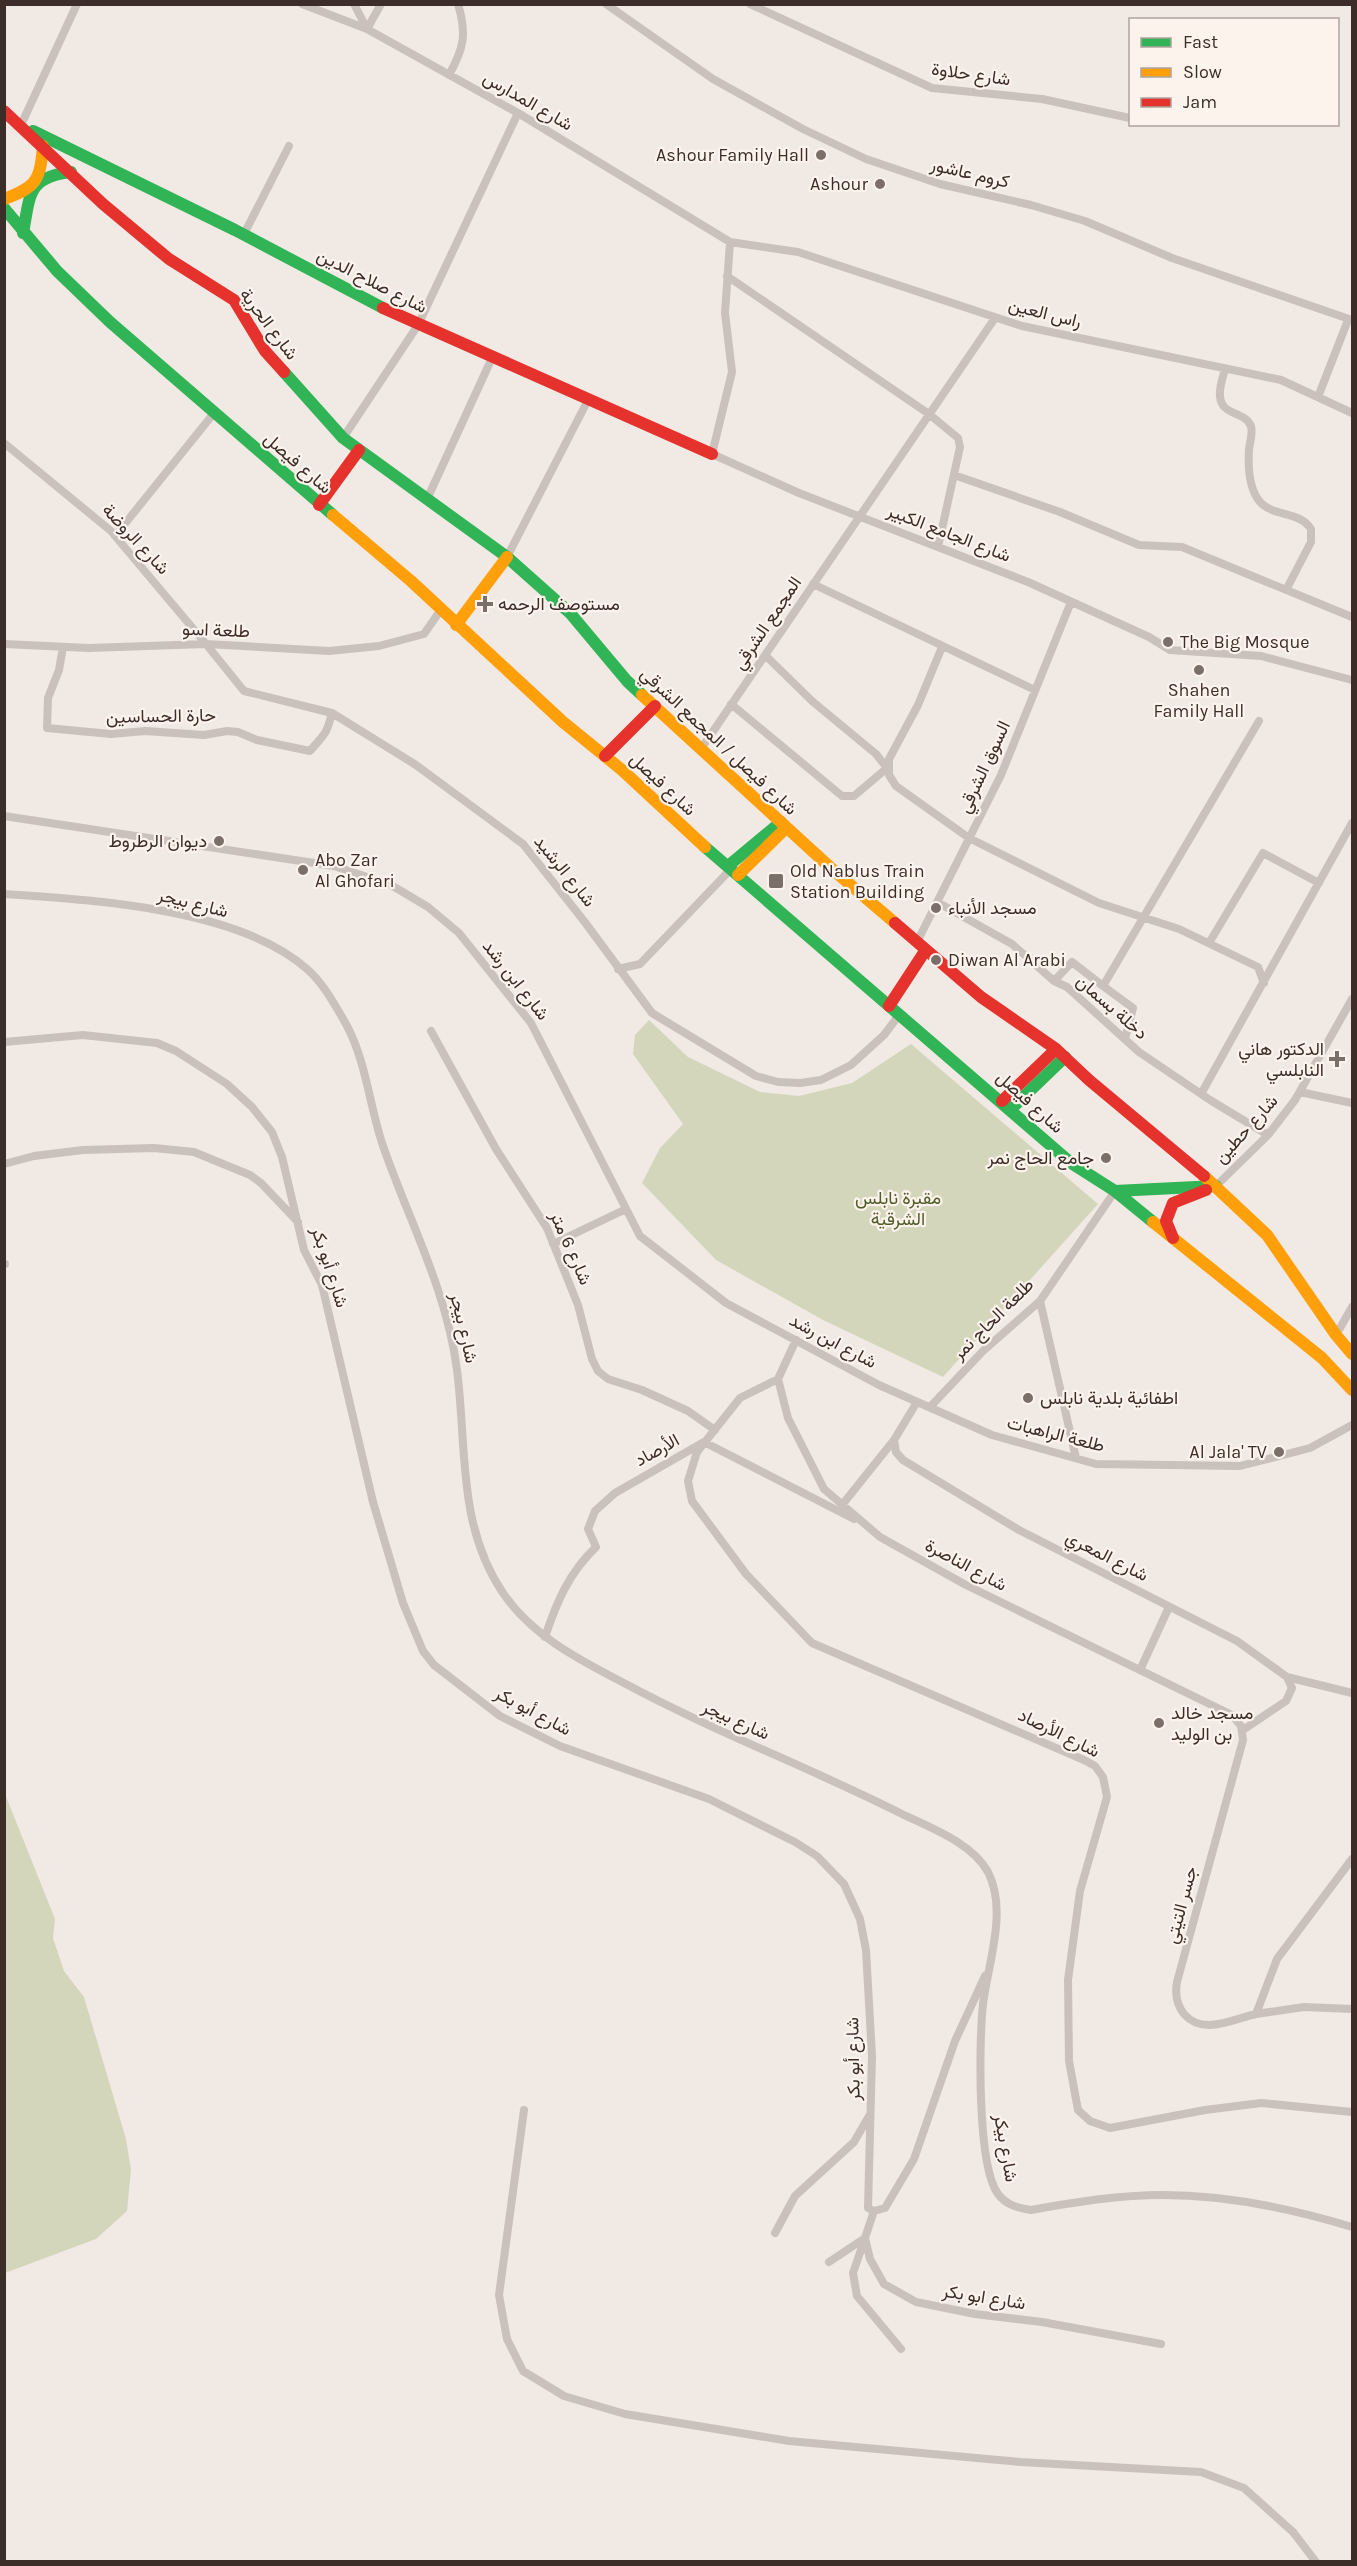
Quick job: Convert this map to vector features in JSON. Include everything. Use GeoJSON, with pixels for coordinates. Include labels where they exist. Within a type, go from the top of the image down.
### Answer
{"type":"FeatureCollection","features":[{"type":"Feature","properties":{"kind":"main road","name":"شارع الحرية"},"geometry":{"type":"LineString","coordinates":[[4,111],[103,204],[169,259],[234,300],[265,351],[343,438],[428,497],[507,557]]}},
{"type":"Feature","properties":{"kind":"main road","name":"شارع صلاح الدين"},"geometry":{"type":"LineString","coordinates":[[21,125],[244,234],[418,325],[712,454]]}},
{"type":"Feature","properties":{"kind":"main road"},"geometry":{"type":"LineString","coordinates":[[23,233],[31,199],[41,173],[43,146]]}},
{"type":"Feature","properties":{"kind":"main road"},"geometry":{"type":"LineString","coordinates":[[4,199],[29,190],[46,176],[71,172]]}},
{"type":"Feature","properties":{"kind":"main road","name":"شارع فيصل"},"geometry":{"type":"LineString","coordinates":[[4,208],[57,271],[110,322],[319,505],[411,581],[440,611],[563,722],[622,770],[669,816],[1071,1163],[1115,1191],[1322,1359],[1353,1390]]}},
{"type":"Feature","properties":{"kind":"main road"},"geometry":{"type":"LineString","coordinates":[[319,505],[358,450]]}},
{"type":"Feature","properties":{"kind":"main road"},"geometry":{"type":"LineString","coordinates":[[456,625],[507,557]]}},
{"type":"Feature","properties":{"kind":"main road","name":"شارع فيصل / المجمع الشرقي"},"geometry":{"type":"LineString","coordinates":[[507,557],[570,613],[627,681],[784,825],[981,997],[1060,1053],[1216,1186],[1267,1234],[1336,1335],[1353,1354]]}},
{"type":"Feature","properties":{"kind":"main road"},"geometry":{"type":"LineString","coordinates":[[605,756],[655,706]]}},
{"type":"Feature","properties":{"kind":"main road"},"geometry":{"type":"LineString","coordinates":[[732,870],[784,825]]}},
{"type":"Feature","properties":{"kind":"main road"},"geometry":{"type":"LineString","coordinates":[[889,1006],[921,946]]}},
{"type":"Feature","properties":{"kind":"main road"},"geometry":{"type":"LineString","coordinates":[[1006,1105],[1060,1053]]}},
{"type":"Feature","properties":{"kind":"main road"},"geometry":{"type":"LineString","coordinates":[[1115,1191],[1216,1186]]}},
{"type":"Feature","properties":{"kind":"main road"},"geometry":{"type":"LineString","coordinates":[[1174,1239],[1166,1221],[1173,1203],[1216,1186]]}},
{"type":"Feature","properties":{"kind":"street"},"geometry":{"type":"LineString","coordinates":[[21,125],[77,4]]}},
{"type":"Feature","properties":{"kind":"street","name":"شارع المدارس"},"geometry":{"type":"LineString","coordinates":[[302,4],[367,29],[518,112],[730,242]]}},
{"type":"Feature","properties":{"kind":"street"},"geometry":{"type":"LineString","coordinates":[[354,4],[367,29]]}},
{"type":"Feature","properties":{"kind":"street"},"geometry":{"type":"LineString","coordinates":[[367,29],[381,4]]}},
{"type":"Feature","properties":{"kind":"street"},"geometry":{"type":"LineString","coordinates":[[449,75],[464,44],[464,23],[458,4]]}},
{"type":"Feature","properties":{"kind":"street","name":"كروم عاشور"},"geometry":{"type":"LineString","coordinates":[[606,4],[713,79],[803,129],[866,159],[932,182],[1031,205],[1085,221],[1172,258],[1350,320]]}},
{"type":"Feature","properties":{"kind":"street","name":"شارع حلاوة"},"geometry":{"type":"LineString","coordinates":[[750,4],[932,88],[1042,99],[1129,118]]}},
{"type":"Feature","properties":{"kind":"street"},"geometry":{"type":"LineString","coordinates":[[343,438],[418,325],[518,112]]}},
{"type":"Feature","properties":{"kind":"street"},"geometry":{"type":"LineString","coordinates":[[244,234],[289,146]]}},
{"type":"Feature","properties":{"kind":"street"},"geometry":{"type":"LineString","coordinates":[[712,454],[732,372],[725,313],[730,242]]}},
{"type":"Feature","properties":{"kind":"street","name":"راس العين"},"geometry":{"type":"LineString","coordinates":[[730,242],[798,252],[1022,326],[1281,380],[1353,413]]}},
{"type":"Feature","properties":{"kind":"street"},"geometry":{"type":"LineString","coordinates":[[727,276],[929,414],[958,438],[960,447],[938,547]]}},
{"type":"Feature","properties":{"kind":"street","name":"المجمع الشرقي"},"geometry":{"type":"LineString","coordinates":[[701,748],[995,318]]}},
{"type":"Feature","properties":{"kind":"street"},"geometry":{"type":"LineString","coordinates":[[1318,397],[1350,320]]}},
{"type":"Feature","properties":{"kind":"street"},"geometry":{"type":"LineString","coordinates":[[428,497],[492,358]]}},
{"type":"Feature","properties":{"kind":"street"},"geometry":{"type":"LineString","coordinates":[[1225,369],[1220,391],[1221,402],[1225,408],[1246,419],[1251,426],[1250,461],[1255,495],[1270,508],[1304,520],[1311,529],[1311,542],[1286,590]]}},
{"type":"Feature","properties":{"kind":"street"},"geometry":{"type":"LineString","coordinates":[[507,557],[588,400]]}},
{"type":"Feature","properties":{"kind":"street"},"geometry":{"type":"LineString","coordinates":[[115,536],[214,413]]}},
{"type":"Feature","properties":{"kind":"street","name":"شارع الروضة"},"geometry":{"type":"LineString","coordinates":[[4,443],[115,536],[206,644]]}},
{"type":"Feature","properties":{"kind":"street","name":"شارع الجامع الكبير"},"geometry":{"type":"LineString","coordinates":[[712,454],[1071,602],[1149,637],[1170,650],[1261,656],[1353,680]]}},
{"type":"Feature","properties":{"kind":"street"},"geometry":{"type":"LineString","coordinates":[[954,475],[1060,512],[1139,545],[1182,547],[1353,616]]}},
{"type":"Feature","properties":{"kind":"street"},"geometry":{"type":"LineString","coordinates":[[813,584],[1035,690]]}},
{"type":"Feature","properties":{"kind":"street","name":"السوق الشرقي"},"geometry":{"type":"LineString","coordinates":[[921,946],[937,902],[1001,776],[1071,602]]}},
{"type":"Feature","properties":{"kind":"street","name":"طلعة اسو"},"geometry":{"type":"LineString","coordinates":[[4,644],[89,648],[206,644],[329,651],[379,646],[424,633],[440,611]]}},
{"type":"Feature","properties":{"kind":"street","name":"شارع الرشيد"},"geometry":{"type":"LineString","coordinates":[[206,644],[244,691],[332,713],[416,765],[523,844],[652,1013],[756,1076],[778,1082],[811,1082],[832,1076],[851,1065],[884,1035],[899,1015]]}},
{"type":"Feature","properties":{"kind":"street","name":"حارة الحساسين"},"geometry":{"type":"LineString","coordinates":[[63,647],[59,670],[48,698],[46,728],[111,734],[145,732],[204,735],[227,731],[310,751],[330,726],[332,713]]}},
{"type":"Feature","properties":{"kind":"street"},"geometry":{"type":"LineString","coordinates":[[731,705],[842,796],[854,796],[887,768],[889,759],[918,705],[942,647]]}},
{"type":"Feature","properties":{"kind":"street"},"geometry":{"type":"LineString","coordinates":[[765,655],[812,701],[876,754],[887,768],[896,786],[969,838],[1099,903],[1144,916],[1209,943],[1258,967],[1264,983]]}},
{"type":"Feature","properties":{"kind":"street"},"geometry":{"type":"LineString","coordinates":[[1103,986],[1259,721]]}},
{"type":"Feature","properties":{"kind":"street","name":"شارع ابن رشد"},"geometry":{"type":"LineString","coordinates":[[4,816],[334,866],[391,885],[428,906],[459,933],[531,1023],[640,1236],[726,1303],[879,1385],[930,1407]]}},
{"type":"Feature","properties":{"kind":"street"},"geometry":{"type":"LineString","coordinates":[[1201,1094],[1353,823]]}},
{"type":"Feature","properties":{"kind":"street"},"geometry":{"type":"LineString","coordinates":[[1209,943],[1263,853],[1319,883]]}},
{"type":"Feature","properties":{"kind":"street"},"geometry":{"type":"LineString","coordinates":[[618,969],[640,964],[732,870]]}},
{"type":"Feature","properties":{"kind":"street","name":"شارع بيجر"},"geometry":{"type":"LineString","coordinates":[[4,894],[122,904],[222,926],[247,934],[290,956],[318,980],[348,1029],[359,1053],[381,1140],[444,1306],[458,1375],[464,1479],[476,1538],[504,1595],[545,1637],[573,1656],[663,1704],[884,1804]]}},
{"type":"Feature","properties":{"kind":"street","name":"دخلة بسمان"},"geometry":{"type":"LineString","coordinates":[[937,902],[1012,944],[1054,981],[1067,987],[1139,1052],[1268,1135]]}},
{"type":"Feature","properties":{"kind":"street"},"geometry":{"type":"LineString","coordinates":[[1054,981],[1072,962],[1133,1008],[1125,1039]]}},
{"type":"Feature","properties":{"kind":"street","name":"شارع حطين"},"geometry":{"type":"LineString","coordinates":[[1216,1186],[1268,1135],[1300,1092],[1353,999]]}},
{"type":"Feature","properties":{"kind":"street","name":"شارع 6 متر"},"geometry":{"type":"LineString","coordinates":[[431,1030],[496,1149],[547,1228],[578,1305],[592,1359],[598,1371],[608,1379],[642,1390],[688,1411],[715,1430]]}},
{"type":"Feature","properties":{"kind":"street","name":"شارع أبو بكر"},"geometry":{"type":"LineString","coordinates":[[4,1042],[83,1035],[157,1043],[176,1051],[217,1077],[240,1095],[272,1132],[282,1157],[304,1250],[322,1284],[376,1514],[403,1604],[428,1659],[441,1672],[500,1716],[560,1746],[709,1799],[795,1842],[827,1865],[850,1895],[864,1931],[872,2056],[868,2208],[874,2211]]}},
{"type":"Feature","properties":{"kind":"street"},"geometry":{"type":"LineString","coordinates":[[1300,1092],[1353,1103]]}},
{"type":"Feature","properties":{"kind":"street"},"geometry":{"type":"LineString","coordinates":[[4,1164],[34,1156],[83,1150],[154,1148],[194,1152],[250,1175],[261,1182],[298,1222]]}},
{"type":"Feature","properties":{"kind":"street","name":"طلعة الحاج نمر"},"geometry":{"type":"LineString","coordinates":[[930,1407],[983,1352],[1040,1301],[1115,1191]]}},
{"type":"Feature","properties":{"kind":"street"},"geometry":{"type":"LineString","coordinates":[[553,1244],[626,1209]]}},
{"type":"Feature","properties":{"kind":"street"},"geometry":{"type":"LineString","coordinates":[[1040,1301],[1076,1458]]}},
{"type":"Feature","properties":{"kind":"street"},"geometry":{"type":"LineString","coordinates":[[1336,1335],[1353,1307]]}},
{"type":"Feature","properties":{"kind":"street"},"geometry":{"type":"LineString","coordinates":[[778,1379],[796,1341]]}},
{"type":"Feature","properties":{"kind":"street","name":"شارع الأرصاد"},"geometry":{"type":"LineString","coordinates":[[778,1379],[740,1398],[697,1452],[690,1472],[688,1488],[692,1501],[746,1575],[812,1643],[1084,1760],[1095,1766],[1103,1777],[1107,1797],[1080,1891],[1068,1980],[1069,2061],[1078,2110],[1096,2125],[1110,2128],[1205,2110],[1261,2103],[1353,2112]]}},
{"type":"Feature","properties":{"kind":"street","name":"شارع الناصرة"},"geometry":{"type":"LineString","coordinates":[[778,1379],[788,1418],[824,1489],[880,1537],[966,1585],[1232,1715],[1238,1720],[1243,1730]]}},
{"type":"Feature","properties":{"kind":"street"},"geometry":{"type":"LineString","coordinates":[[842,1505],[878,1457],[894,1440],[917,1402]]}},
{"type":"Feature","properties":{"kind":"street","name":"طلعة الراهبات"},"geometry":{"type":"LineString","coordinates":[[930,1407],[992,1435],[1096,1464],[1239,1466],[1310,1448],[1353,1425]]}},
{"type":"Feature","properties":{"kind":"street","name":"شارع المعري"},"geometry":{"type":"LineString","coordinates":[[894,1440],[896,1452],[903,1460],[1019,1530],[1237,1641],[1287,1677]]}},
{"type":"Feature","properties":{"kind":"street","name":"الأرصاد"},"geometry":{"type":"LineString","coordinates":[[545,1637],[567,1584],[579,1563],[596,1547],[588,1529],[595,1511],[615,1493],[704,1442],[867,1526]]}},
{"type":"Feature","properties":{"kind":"street"},"geometry":{"type":"LineString","coordinates":[[1140,1670],[1169,1607]]}},
{"type":"Feature","properties":{"kind":"street"},"geometry":{"type":"LineString","coordinates":[[1287,1677],[1353,1694]]}},
{"type":"Feature","properties":{"kind":"street"},"geometry":{"type":"LineString","coordinates":[[1243,1730],[1286,1701],[1292,1688],[1287,1677]]}},
{"type":"Feature","properties":{"kind":"street","name":"جسر التيتي"},"geometry":{"type":"LineString","coordinates":[[1243,1730],[1243,1740],[1177,1982],[1176,1995],[1183,2013],[1199,2024],[1212,2026],[1256,2014],[1304,2007],[1353,2009]]}},
{"type":"Feature","properties":{"kind":"street","name":"شارع بيكر"},"geometry":{"type":"LineString","coordinates":[[884,1804],[968,1849],[984,1865],[991,1878],[996,1899],[994,1936],[981,2041],[982,2117],[991,2181],[997,2193],[1007,2203],[1020,2209],[1031,2210],[1120,2197],[1164,2195],[1202,2197],[1322,2218],[1353,2227]]}},
{"type":"Feature","properties":{"kind":"street"},"geometry":{"type":"LineString","coordinates":[[1256,2014],[1277,1959],[1353,1859]]}},
{"type":"Feature","properties":{"kind":"street"},"geometry":{"type":"LineString","coordinates":[[901,2349],[857,2296],[853,2273],[874,2211],[885,2208],[914,2159],[955,2041],[989,1967]]}},
{"type":"Feature","properties":{"kind":"street"},"geometry":{"type":"LineString","coordinates":[[524,2110],[499,2295],[507,2339],[523,2372],[564,2396],[626,2414],[789,2440],[1020,2463],[1201,2472],[1244,2488],[1293,2532],[1316,2562]]}},
{"type":"Feature","properties":{"kind":"street"},"geometry":{"type":"LineString","coordinates":[[775,2233],[795,2196],[854,2142],[870,2113]]}},
{"type":"Feature","properties":{"kind":"street"},"geometry":{"type":"LineString","coordinates":[[829,2262],[865,2238]]}},
{"type":"Feature","properties":{"kind":"street","name":"شارع ابو بكر"},"geometry":{"type":"LineString","coordinates":[[865,2238],[870,2259],[884,2284],[916,2302],[975,2314],[1042,2322],[1161,2344]]}},
{"type":"Feature","properties":{"kind":"green space","name":"مقبرة نابلس الشرقية"},"geometry":{"type":"Polygon","coordinates":[[[649,1020],[688,1057],[760,1092],[799,1096],[852,1083],[911,1044],[1098,1204],[943,1377],[823,1320],[716,1260],[642,1183],[660,1148],[683,1124],[633,1054],[635,1035],[649,1020]]]}},
{"type":"Feature","properties":{"kind":"green space"},"geometry":{"type":"Polygon","coordinates":[[[5,1794],[55,1919],[53,1938],[64,1971],[84,1997],[126,2139],[131,2170],[127,2211],[96,2239],[5,2273],[5,1794]]]}},
{"type":"Feature","properties":{"kind":"traffic: fast"},"geometry":{"type":"LineString","coordinates":[[33,131],[235,230],[383,308]]}},
{"type":"Feature","properties":{"kind":"traffic: fast"},"geometry":{"type":"LineString","coordinates":[[23,233],[33,190],[46,178],[71,172]]}},
{"type":"Feature","properties":{"kind":"traffic: fast"},"geometry":{"type":"LineString","coordinates":[[4,208],[57,271],[110,322],[333,515]]}},
{"type":"Feature","properties":{"kind":"traffic: fast"},"geometry":{"type":"LineString","coordinates":[[284,372],[343,438],[507,557],[570,613],[627,681],[642,695]]}},
{"type":"Feature","properties":{"kind":"traffic: fast"},"geometry":{"type":"LineString","coordinates":[[728,866],[781,822]]}},
{"type":"Feature","properties":{"kind":"traffic: fast"},"geometry":{"type":"LineString","coordinates":[[705,847],[1071,1163],[1115,1191],[1153,1222]]}},
{"type":"Feature","properties":{"kind":"traffic: fast"},"geometry":{"type":"LineString","coordinates":[[1011,1109],[1065,1057]]}},
{"type":"Feature","properties":{"kind":"traffic: fast"},"geometry":{"type":"LineString","coordinates":[[1115,1191],[1216,1186]]}},
{"type":"Feature","properties":{"kind":"traffic: slow"},"geometry":{"type":"LineString","coordinates":[[4,199],[24,190],[35,181],[43,146]]}},
{"type":"Feature","properties":{"kind":"traffic: slow"},"geometry":{"type":"LineString","coordinates":[[333,515],[411,581],[563,722],[622,770],[705,847]]}},
{"type":"Feature","properties":{"kind":"traffic: slow"},"geometry":{"type":"LineString","coordinates":[[456,625],[507,557]]}},
{"type":"Feature","properties":{"kind":"traffic: slow"},"geometry":{"type":"LineString","coordinates":[[642,695],[832,869],[895,923]]}},
{"type":"Feature","properties":{"kind":"traffic: slow"},"geometry":{"type":"LineString","coordinates":[[738,875],[786,828]]}},
{"type":"Feature","properties":{"kind":"traffic: slow"},"geometry":{"type":"LineString","coordinates":[[1204,1176],[1267,1235],[1336,1335],[1352,1354]]}},
{"type":"Feature","properties":{"kind":"traffic: slow"},"geometry":{"type":"LineString","coordinates":[[1153,1222],[1322,1358],[1352,1390]]}},
{"type":"Feature","properties":{"kind":"traffic: jam"},"geometry":{"type":"LineString","coordinates":[[4,111],[103,204],[169,259],[234,300],[265,351],[284,372]]}},
{"type":"Feature","properties":{"kind":"traffic: jam"},"geometry":{"type":"LineString","coordinates":[[383,308],[712,454]]}},
{"type":"Feature","properties":{"kind":"traffic: jam"},"geometry":{"type":"LineString","coordinates":[[319,505],[359,450]]}},
{"type":"Feature","properties":{"kind":"traffic: jam"},"geometry":{"type":"LineString","coordinates":[[605,756],[655,706]]}},
{"type":"Feature","properties":{"kind":"traffic: jam"},"geometry":{"type":"LineString","coordinates":[[895,923],[981,997],[1056,1049],[1089,1080],[1204,1176]]}},
{"type":"Feature","properties":{"kind":"traffic: jam"},"geometry":{"type":"LineString","coordinates":[[889,1006],[925,951]]}},
{"type":"Feature","properties":{"kind":"traffic: jam"},"geometry":{"type":"LineString","coordinates":[[1002,1101],[1056,1049]]}},
{"type":"Feature","properties":{"kind":"traffic: jam"},"geometry":{"type":"LineString","coordinates":[[1173,1238],[1166,1221],[1173,1203],[1206,1190]]}},
{"type":"Feature","properties":{"kind":"place","name":"Ashour Family Hall"},"geometry":{"type":"Point","coordinates":[821,155]}},
{"type":"Feature","properties":{"kind":"place","name":"Ashour"},"geometry":{"type":"Point","coordinates":[880,184]}},
{"type":"Feature","properties":{"kind":"place","name":"مستوصف الرحمه"},"geometry":{"type":"Point","coordinates":[485,604]}},
{"type":"Feature","properties":{"kind":"place","name":"The Big Mosque"},"geometry":{"type":"Point","coordinates":[1168,642]}},
{"type":"Feature","properties":{"kind":"place","name":"Shahen Family Hall"},"geometry":{"type":"Point","coordinates":[1199,670]}},
{"type":"Feature","properties":{"kind":"place","name":"ديوان الرطروط"},"geometry":{"type":"Point","coordinates":[219,841]}},
{"type":"Feature","properties":{"kind":"place","name":"Abo Zar Al Ghofari"},"geometry":{"type":"Point","coordinates":[303,870]}},
{"type":"Feature","properties":{"kind":"place","name":"Old Nablus Train Station Building"},"geometry":{"type":"Point","coordinates":[776,881]}},
{"type":"Feature","properties":{"kind":"place","name":"مسجد الأنباء"},"geometry":{"type":"Point","coordinates":[936,908]}},
{"type":"Feature","properties":{"kind":"place","name":"Diwan Al Arabi"},"geometry":{"type":"Point","coordinates":[936,960]}},
{"type":"Feature","properties":{"kind":"place","name":"الدكتور هاني النابلسي"},"geometry":{"type":"Point","coordinates":[1337,1059]}},
{"type":"Feature","properties":{"kind":"place","name":"جامع الحاج نمر"},"geometry":{"type":"Point","coordinates":[1106,1158]}},
{"type":"Feature","properties":{"kind":"place","name":"اطفائية بلدية نابلس"},"geometry":{"type":"Point","coordinates":[1028,1398]}},
{"type":"Feature","properties":{"kind":"place","name":"Al Jala' TV"},"geometry":{"type":"Point","coordinates":[1279,1452]}},
{"type":"Feature","properties":{"kind":"place","name":"مسجد خالد بن الوليد"},"geometry":{"type":"Point","coordinates":[1159,1723]}}]}
